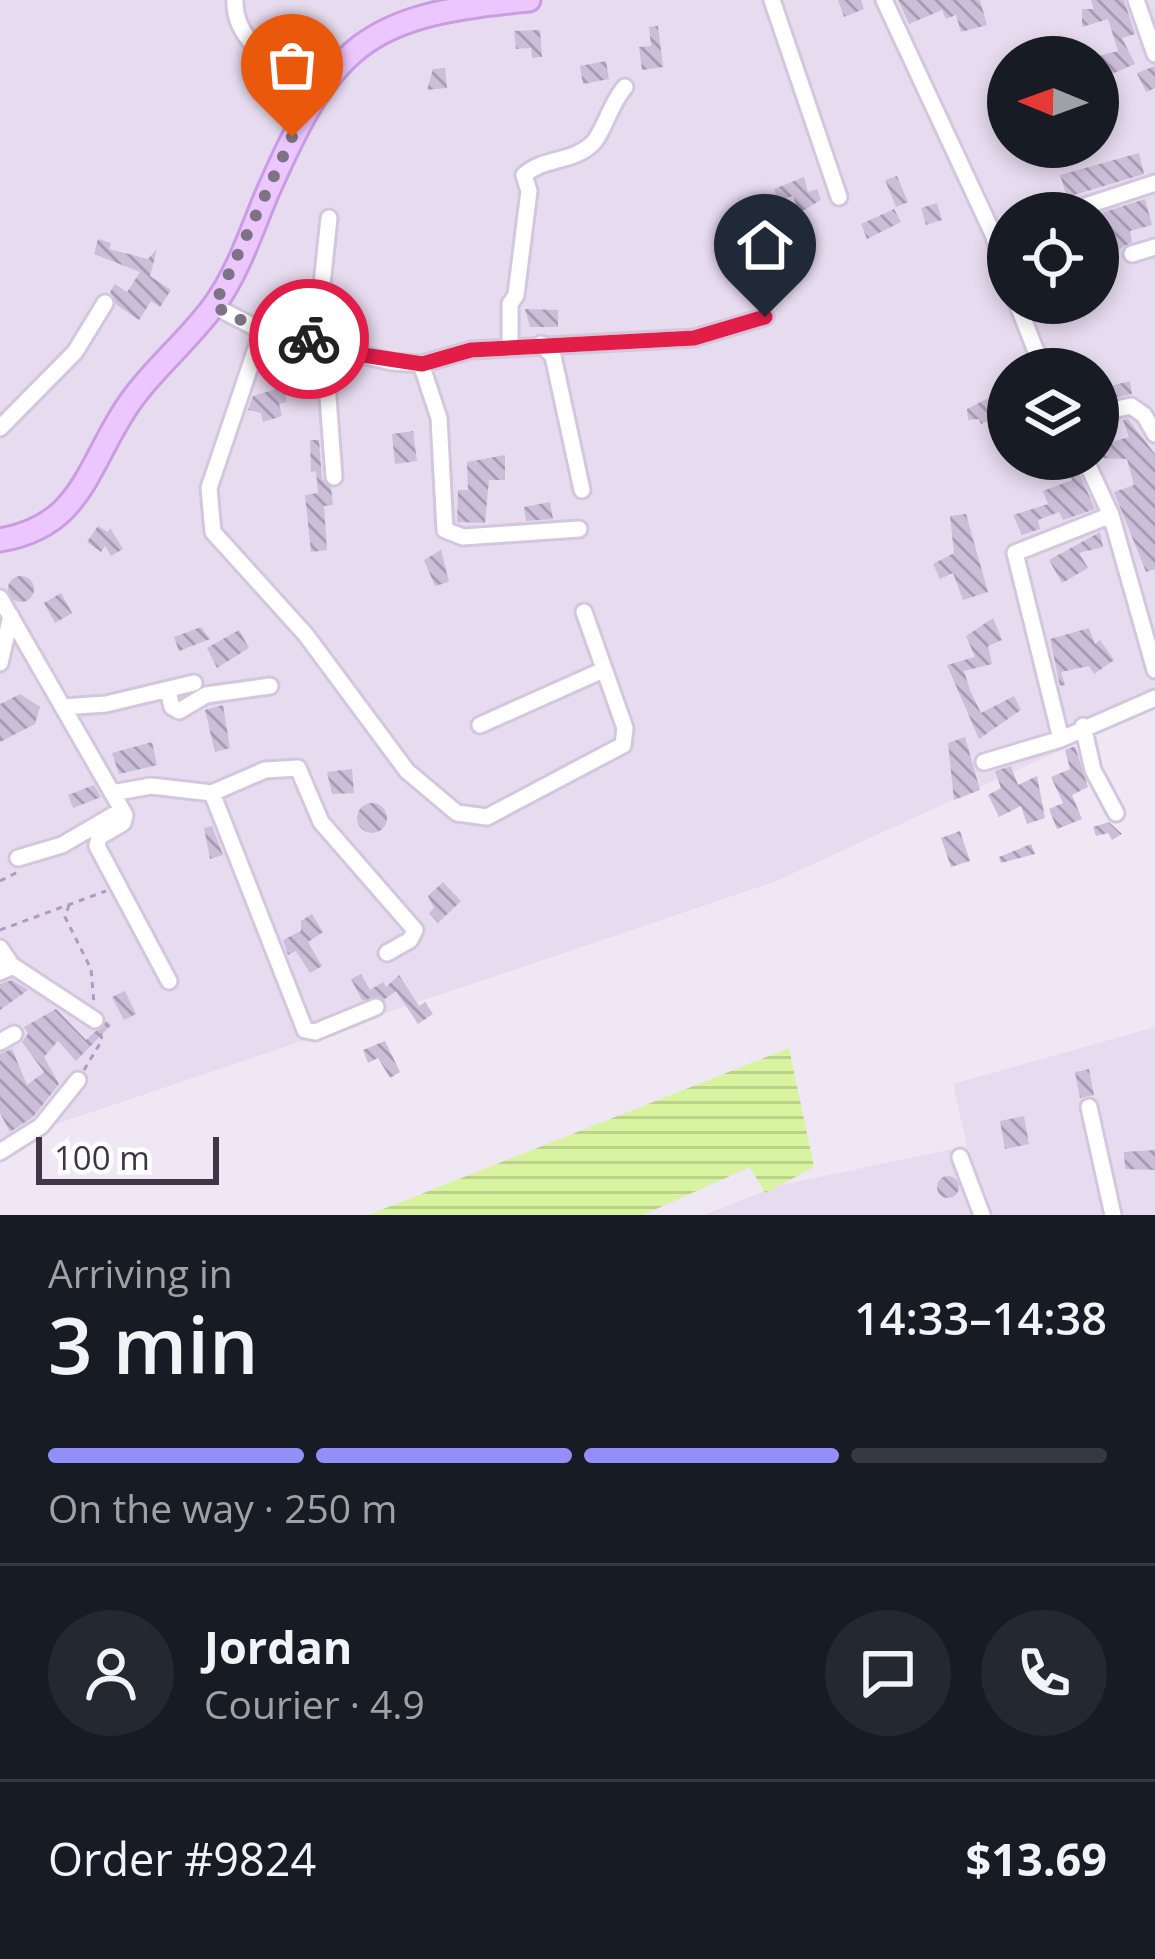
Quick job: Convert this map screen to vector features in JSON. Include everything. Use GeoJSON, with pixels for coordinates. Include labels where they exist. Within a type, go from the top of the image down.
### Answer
{"type":"FeatureCollection","features":[{"type":"Feature","properties":{"kind":"main road"},"geometry":{"type":"LineString","coordinates":[[0,540],[37,532],[64,512],[130,401],[214,306],[316,89],[355,50],[403,21],[530,0]]}},
{"type":"Feature","properties":{"kind":"street"},"geometry":{"type":"LineString","coordinates":[[236,0],[237,24],[257,49],[316,89]]}},
{"type":"Feature","properties":{"kind":"street"},"geometry":{"type":"LineString","coordinates":[[772,0],[838,197]]}},
{"type":"Feature","properties":{"kind":"street"},"geometry":{"type":"LineString","coordinates":[[884,0],[987,216]]}},
{"type":"Feature","properties":{"kind":"street"},"geometry":{"type":"LineString","coordinates":[[1136,0],[1155,54]]}},
{"type":"Feature","properties":{"kind":"street"},"geometry":{"type":"LineString","coordinates":[[510,346],[510,304],[517,295],[529,191],[524,175],[536,163],[577,154],[596,142],[607,108],[625,87]]}},
{"type":"Feature","properties":{"kind":"street"},"geometry":{"type":"LineString","coordinates":[[1119,194],[1155,182]]}},
{"type":"Feature","properties":{"kind":"street"},"geometry":{"type":"LineString","coordinates":[[329,218],[320,343],[334,477]]}},
{"type":"Feature","properties":{"kind":"street"},"geometry":{"type":"LineString","coordinates":[[1132,254],[1155,247]]}},
{"type":"Feature","properties":{"kind":"street"},"geometry":{"type":"LineString","coordinates":[[0,428],[75,352],[105,304]]}},
{"type":"Feature","properties":{"kind":"street"},"geometry":{"type":"LineString","coordinates":[[214,306],[262,331],[392,362],[422,364],[510,346],[694,338],[765,317]]}},
{"type":"Feature","properties":{"kind":"street"},"geometry":{"type":"LineString","coordinates":[[262,331],[209,488],[213,532],[306,635],[407,771],[457,813],[487,817],[623,745],[625,728],[601,671],[584,612]]}},
{"type":"Feature","properties":{"kind":"street"},"geometry":{"type":"LineString","coordinates":[[541,344],[553,356],[581,490]]}},
{"type":"Feature","properties":{"kind":"street"},"geometry":{"type":"LineString","coordinates":[[422,364],[439,418],[445,530],[463,537],[579,529]]}},
{"type":"Feature","properties":{"kind":"street"},"geometry":{"type":"LineString","coordinates":[[1119,409],[1131,406],[1144,415],[1155,434]]}},
{"type":"Feature","properties":{"kind":"street"},"geometry":{"type":"LineString","coordinates":[[1095,480],[1112,515],[1155,670]]}},
{"type":"Feature","properties":{"kind":"street"},"geometry":{"type":"LineString","coordinates":[[1061,739],[1016,553],[1112,515]]}},
{"type":"Feature","properties":{"kind":"street"},"geometry":{"type":"LineString","coordinates":[[0,598],[122,810],[123,823],[97,841],[170,981]]}},
{"type":"Feature","properties":{"kind":"street"},"geometry":{"type":"LineString","coordinates":[[0,663],[11,616]]}},
{"type":"Feature","properties":{"kind":"street"},"geometry":{"type":"LineString","coordinates":[[480,725],[601,671]]}},
{"type":"Feature","properties":{"kind":"street"},"geometry":{"type":"LineString","coordinates":[[63,707],[194,683]]}},
{"type":"Feature","properties":{"kind":"street"},"geometry":{"type":"LineString","coordinates":[[167,691],[172,707],[179,711],[206,695],[270,686]]}},
{"type":"Feature","properties":{"kind":"street"},"geometry":{"type":"LineString","coordinates":[[984,762],[1061,739],[1155,698]]}},
{"type":"Feature","properties":{"kind":"street"},"geometry":{"type":"LineString","coordinates":[[1083,726],[1093,770],[1116,813]]}},
{"type":"Feature","properties":{"kind":"street"},"geometry":{"type":"LineString","coordinates":[[112,793],[151,786],[212,793],[265,770],[298,769],[321,822],[415,931],[410,940],[387,953]]}},
{"type":"Feature","properties":{"kind":"street"},"geometry":{"type":"LineString","coordinates":[[212,793],[305,1030],[315,1031],[376,1007]]}},
{"type":"Feature","properties":{"kind":"street"},"geometry":{"type":"LineString","coordinates":[[18,858],[62,845],[122,810]]}},
{"type":"Feature","properties":{"kind":"street"},"geometry":{"type":"LineString","coordinates":[[0,948],[9,961],[0,972]]}},
{"type":"Feature","properties":{"kind":"street"},"geometry":{"type":"LineString","coordinates":[[0,972],[13,966],[95,1020]]}},
{"type":"Feature","properties":{"kind":"street"},"geometry":{"type":"LineString","coordinates":[[0,1152],[60,1109],[78,1080]]}},
{"type":"Feature","properties":{"kind":"street"},"geometry":{"type":"LineString","coordinates":[[1089,1107],[1113,1215]]}},
{"type":"Feature","properties":{"kind":"street"},"geometry":{"type":"LineString","coordinates":[[960,1157],[982,1215]]}},
{"type":"Feature","properties":{"kind":"path"},"geometry":{"type":"LineString","coordinates":[[0,931],[117,884]]}},
{"type":"Feature","properties":{"kind":"path"},"geometry":{"type":"LineString","coordinates":[[69,905],[65,917],[91,968],[101,1040],[78,1080]]}},
{"type":"Feature","properties":{"kind":"shaded area"},"geometry":{"type":"Polygon","coordinates":[[[0,0],[1155,0],[1155,707],[774,882],[0,1143],[0,0]]]}},
{"type":"Feature","properties":{"kind":"shaded area"},"geometry":{"type":"Polygon","coordinates":[[[1155,1027],[1155,1215],[704,1215],[777,1186],[967,1146],[953,1084],[1155,1027]]]}},
{"type":"Feature","properties":{"kind":"shaded area"},"geometry":{"type":"Polygon","coordinates":[[[789,1048],[814,1167],[765,1193],[750,1167],[643,1215],[368,1215],[789,1048]]]}},
{"type":"Feature","properties":{"kind":"building"},"geometry":{"type":"Polygon","coordinates":[[[838,0],[861,0],[864,9],[844,17],[838,0]]]}},
{"type":"Feature","properties":{"kind":"building"},"geometry":{"type":"Polygon","coordinates":[[[898,0],[980,0],[987,25],[961,32],[956,15],[946,19],[942,10],[909,24],[898,0]]]}},
{"type":"Feature","properties":{"kind":"building"},"geometry":{"type":"Polygon","coordinates":[[[1091,0],[1124,0],[1135,34],[1122,38],[1135,64],[1119,71],[1119,36],[1113,36],[1108,19],[1082,27],[1082,9],[1094,9],[1091,0]]]}},
{"type":"Feature","properties":{"kind":"building"},"geometry":{"type":"Polygon","coordinates":[[[658,26],[663,67],[642,70],[639,47],[651,46],[649,27],[658,26]]]}},
{"type":"Feature","properties":{"kind":"building"},"geometry":{"type":"Polygon","coordinates":[[[540,30],[542,57],[532,58],[531,48],[516,49],[514,31],[540,30]]]}},
{"type":"Feature","properties":{"kind":"building"},"geometry":{"type":"Polygon","coordinates":[[[606,61],[609,79],[583,84],[580,66],[606,61]]]}},
{"type":"Feature","properties":{"kind":"building"},"geometry":{"type":"Polygon","coordinates":[[[1155,66],[1155,88],[1146,92],[1137,73],[1155,66]]]}},
{"type":"Feature","properties":{"kind":"building"},"geometry":{"type":"Polygon","coordinates":[[[445,68],[447,88],[427,90],[433,69],[445,68]]]}},
{"type":"Feature","properties":{"kind":"building"},"geometry":{"type":"Polygon","coordinates":[[[1139,153],[1144,174],[1084,192],[1065,192],[1060,175],[1085,168],[1119,168],[1119,159],[1139,153]]]}},
{"type":"Feature","properties":{"kind":"building"},"geometry":{"type":"Polygon","coordinates":[[[897,176],[908,202],[896,207],[885,180],[897,176]]]}},
{"type":"Feature","properties":{"kind":"building"},"geometry":{"type":"Polygon","coordinates":[[[804,177],[808,192],[817,189],[821,200],[799,213],[793,196],[778,201],[774,189],[804,177]]]}},
{"type":"Feature","properties":{"kind":"building"},"geometry":{"type":"Polygon","coordinates":[[[1145,199],[1152,225],[1130,231],[1132,242],[1119,249],[1119,207],[1145,199]]]}},
{"type":"Feature","properties":{"kind":"building"},"geometry":{"type":"Polygon","coordinates":[[[937,203],[942,220],[926,225],[921,208],[937,203]]]}},
{"type":"Feature","properties":{"kind":"building"},"geometry":{"type":"Polygon","coordinates":[[[894,209],[901,222],[867,239],[861,224],[894,209]]]}},
{"type":"Feature","properties":{"kind":"building"},"geometry":{"type":"Polygon","coordinates":[[[98,239],[111,243],[109,249],[148,259],[157,249],[150,276],[171,290],[160,307],[151,301],[139,320],[117,305],[110,292],[115,284],[127,292],[140,272],[94,254],[98,239]]]}},
{"type":"Feature","properties":{"kind":"building"},"geometry":{"type":"Polygon","coordinates":[[[525,309],[558,310],[558,327],[530,327],[525,309]]]}},
{"type":"Feature","properties":{"kind":"building"},"geometry":{"type":"Polygon","coordinates":[[[1130,381],[1132,394],[1119,397],[1119,384],[1130,381]]]}},
{"type":"Feature","properties":{"kind":"building"},"geometry":{"type":"Polygon","coordinates":[[[283,387],[287,402],[279,404],[282,416],[263,422],[261,413],[248,410],[253,396],[283,387]]]}},
{"type":"Feature","properties":{"kind":"building"},"geometry":{"type":"Polygon","coordinates":[[[987,399],[987,421],[968,420],[967,409],[987,399]]]}},
{"type":"Feature","properties":{"kind":"building"},"geometry":{"type":"Polygon","coordinates":[[[1128,419],[1155,454],[1155,569],[1146,572],[1114,492],[1134,485],[1127,459],[1119,459],[1119,440],[1129,437],[1123,420],[1128,419]]]}},
{"type":"Feature","properties":{"kind":"building"},"geometry":{"type":"Polygon","coordinates":[[[413,431],[417,461],[395,464],[392,434],[413,431]]]}},
{"type":"Feature","properties":{"kind":"building"},"geometry":{"type":"Polygon","coordinates":[[[310,440],[319,440],[322,479],[331,488],[333,505],[324,506],[327,550],[311,552],[305,495],[318,493],[316,471],[311,472],[310,440]]]}},
{"type":"Feature","properties":{"kind":"building"},"geometry":{"type":"Polygon","coordinates":[[[505,455],[505,480],[489,480],[485,523],[457,522],[458,490],[468,490],[467,462],[505,455]]]}},
{"type":"Feature","properties":{"kind":"building"},"geometry":{"type":"Polygon","coordinates":[[[1082,480],[1095,509],[1063,520],[1059,512],[1038,520],[1040,529],[1022,535],[1013,515],[1048,504],[1043,491],[1082,480]]]}},
{"type":"Feature","properties":{"kind":"building"},"geometry":{"type":"Polygon","coordinates":[[[550,502],[553,519],[526,521],[524,507],[550,502]]]}},
{"type":"Feature","properties":{"kind":"building"},"geometry":{"type":"Polygon","coordinates":[[[966,514],[988,592],[963,600],[953,573],[940,579],[933,564],[954,553],[950,516],[966,514]]]}},
{"type":"Feature","properties":{"kind":"building"},"geometry":{"type":"Polygon","coordinates":[[[98,526],[108,532],[110,528],[123,549],[111,556],[105,546],[101,552],[87,542],[98,526]]]}},
{"type":"Feature","properties":{"kind":"building"},"geometry":{"type":"Polygon","coordinates":[[[1100,532],[1103,547],[1079,553],[1088,568],[1062,583],[1049,560],[1100,532]]]}},
{"type":"Feature","properties":{"kind":"building"},"geometry":{"type":"Polygon","coordinates":[[[441,550],[449,582],[435,586],[424,560],[441,550]]]}},
{"type":"Feature","properties":{"kind":"building"},"geometry":{"type":"Polygon","coordinates":[[[21,576],[34,589],[21,602],[8,589],[21,576]]]}},
{"type":"Feature","properties":{"kind":"building"},"geometry":{"type":"Polygon","coordinates":[[[61,593],[72,613],[55,623],[44,603],[61,593]]]}},
{"type":"Feature","properties":{"kind":"building"},"geometry":{"type":"Polygon","coordinates":[[[993,618],[1002,640],[988,646],[992,664],[964,671],[981,713],[1014,696],[1021,710],[979,739],[947,665],[975,657],[966,636],[993,618]]]}},
{"type":"Feature","properties":{"kind":"building"},"geometry":{"type":"Polygon","coordinates":[[[201,627],[210,639],[179,651],[174,637],[201,627]]]}},
{"type":"Feature","properties":{"kind":"building"},"geometry":{"type":"Polygon","coordinates":[[[1089,628],[1095,644],[1100,640],[1114,660],[1094,674],[1089,666],[1061,672],[1065,685],[1060,686],[1050,639],[1089,628]]]}},
{"type":"Feature","properties":{"kind":"building"},"geometry":{"type":"Polygon","coordinates":[[[239,630],[249,648],[217,668],[207,648],[239,630]]]}},
{"type":"Feature","properties":{"kind":"building"},"geometry":{"type":"Polygon","coordinates":[[[20,694],[40,707],[35,724],[0,742],[0,704],[20,694]]]}},
{"type":"Feature","properties":{"kind":"building"},"geometry":{"type":"Polygon","coordinates":[[[223,705],[230,748],[215,752],[205,710],[223,705]]]}},
{"type":"Feature","properties":{"kind":"building"},"geometry":{"type":"Polygon","coordinates":[[[965,737],[980,790],[954,800],[948,743],[965,737]]]}},
{"type":"Feature","properties":{"kind":"building"},"geometry":{"type":"Polygon","coordinates":[[[152,742],[157,765],[119,774],[112,753],[152,742]]]}},
{"type":"Feature","properties":{"kind":"building"},"geometry":{"type":"Polygon","coordinates":[[[1075,746],[1088,787],[1072,795],[1082,819],[1057,829],[1049,809],[1063,803],[1051,777],[1070,769],[1065,750],[1075,746]]]}},
{"type":"Feature","properties":{"kind":"building"},"geometry":{"type":"Polygon","coordinates":[[[1011,766],[1018,785],[1037,776],[1045,818],[1027,824],[1021,806],[999,817],[988,795],[1001,788],[995,771],[1011,766]]]}},
{"type":"Feature","properties":{"kind":"building"},"geometry":{"type":"Polygon","coordinates":[[[352,769],[354,793],[332,794],[327,772],[352,769]]]}},
{"type":"Feature","properties":{"kind":"building"},"geometry":{"type":"Polygon","coordinates":[[[94,785],[101,797],[73,808],[68,795],[94,785]]]}},
{"type":"Feature","properties":{"kind":"building"},"geometry":{"type":"Polygon","coordinates":[[[372,803],[387,818],[372,833],[357,818],[372,803]]]}},
{"type":"Feature","properties":{"kind":"building"},"geometry":{"type":"Polygon","coordinates":[[[1109,822],[1122,834],[1112,840],[1108,833],[1096,836],[1093,827],[1109,822]]]}},
{"type":"Feature","properties":{"kind":"building"},"geometry":{"type":"Polygon","coordinates":[[[212,826],[223,855],[210,859],[204,828],[212,826]]]}},
{"type":"Feature","properties":{"kind":"building"},"geometry":{"type":"Polygon","coordinates":[[[960,831],[970,861],[951,867],[941,838],[960,831]]]}},
{"type":"Feature","properties":{"kind":"building"},"geometry":{"type":"Polygon","coordinates":[[[1031,844],[1035,854],[1001,863],[999,857],[1031,844]]]}},
{"type":"Feature","properties":{"kind":"building"},"geometry":{"type":"Polygon","coordinates":[[[443,882],[461,901],[438,923],[429,913],[434,908],[428,896],[443,882]]]}},
{"type":"Feature","properties":{"kind":"building"},"geometry":{"type":"Polygon","coordinates":[[[312,914],[323,932],[308,942],[322,966],[310,973],[296,951],[288,955],[283,940],[301,931],[301,921],[312,914]]]}},
{"type":"Feature","properties":{"kind":"building"},"geometry":{"type":"Polygon","coordinates":[[[361,974],[370,990],[383,982],[386,987],[399,975],[419,1006],[425,1002],[433,1014],[418,1024],[396,991],[385,999],[362,1000],[351,979],[361,974]]]}},
{"type":"Feature","properties":{"kind":"building"},"geometry":{"type":"Polygon","coordinates":[[[12,980],[28,990],[0,1010],[0,984],[12,980]]]}},
{"type":"Feature","properties":{"kind":"building"},"geometry":{"type":"Polygon","coordinates":[[[125,991],[136,1014],[124,1020],[112,997],[125,991]]]}},
{"type":"Feature","properties":{"kind":"building"},"geometry":{"type":"Polygon","coordinates":[[[56,1009],[86,1040],[107,1021],[111,1025],[76,1061],[58,1041],[44,1057],[59,1084],[33,1117],[10,1132],[0,1113],[0,1054],[12,1049],[27,1085],[44,1072],[22,1042],[28,1034],[24,1027],[56,1009]]]}},
{"type":"Feature","properties":{"kind":"building"},"geometry":{"type":"Polygon","coordinates":[[[385,1041],[400,1072],[390,1078],[378,1058],[368,1063],[363,1050],[385,1041]]]}},
{"type":"Feature","properties":{"kind":"building"},"geometry":{"type":"Polygon","coordinates":[[[1089,1069],[1094,1095],[1080,1098],[1075,1072],[1089,1069]]]}},
{"type":"Feature","properties":{"kind":"building"},"geometry":{"type":"Polygon","coordinates":[[[1024,1116],[1029,1144],[1005,1149],[1000,1121],[1024,1116]]]}},
{"type":"Feature","properties":{"kind":"building"},"geometry":{"type":"Polygon","coordinates":[[[1155,1150],[1155,1170],[1125,1169],[1124,1152],[1155,1150]]]}},
{"type":"Feature","properties":{"kind":"building"},"geometry":{"type":"Polygon","coordinates":[[[948,1176],[959,1187],[948,1198],[937,1187],[948,1176]]]}},
{"type":"Feature","properties":{"kind":"way so far"},"geometry":{"type":"LineString","coordinates":[[292,137],[214,306],[262,331],[309,339]]}},
{"type":"Feature","properties":{"kind":"route"},"geometry":{"type":"LineString","coordinates":[[309,339],[350,353],[422,364],[471,350],[694,338],[765,317]]}}]}
